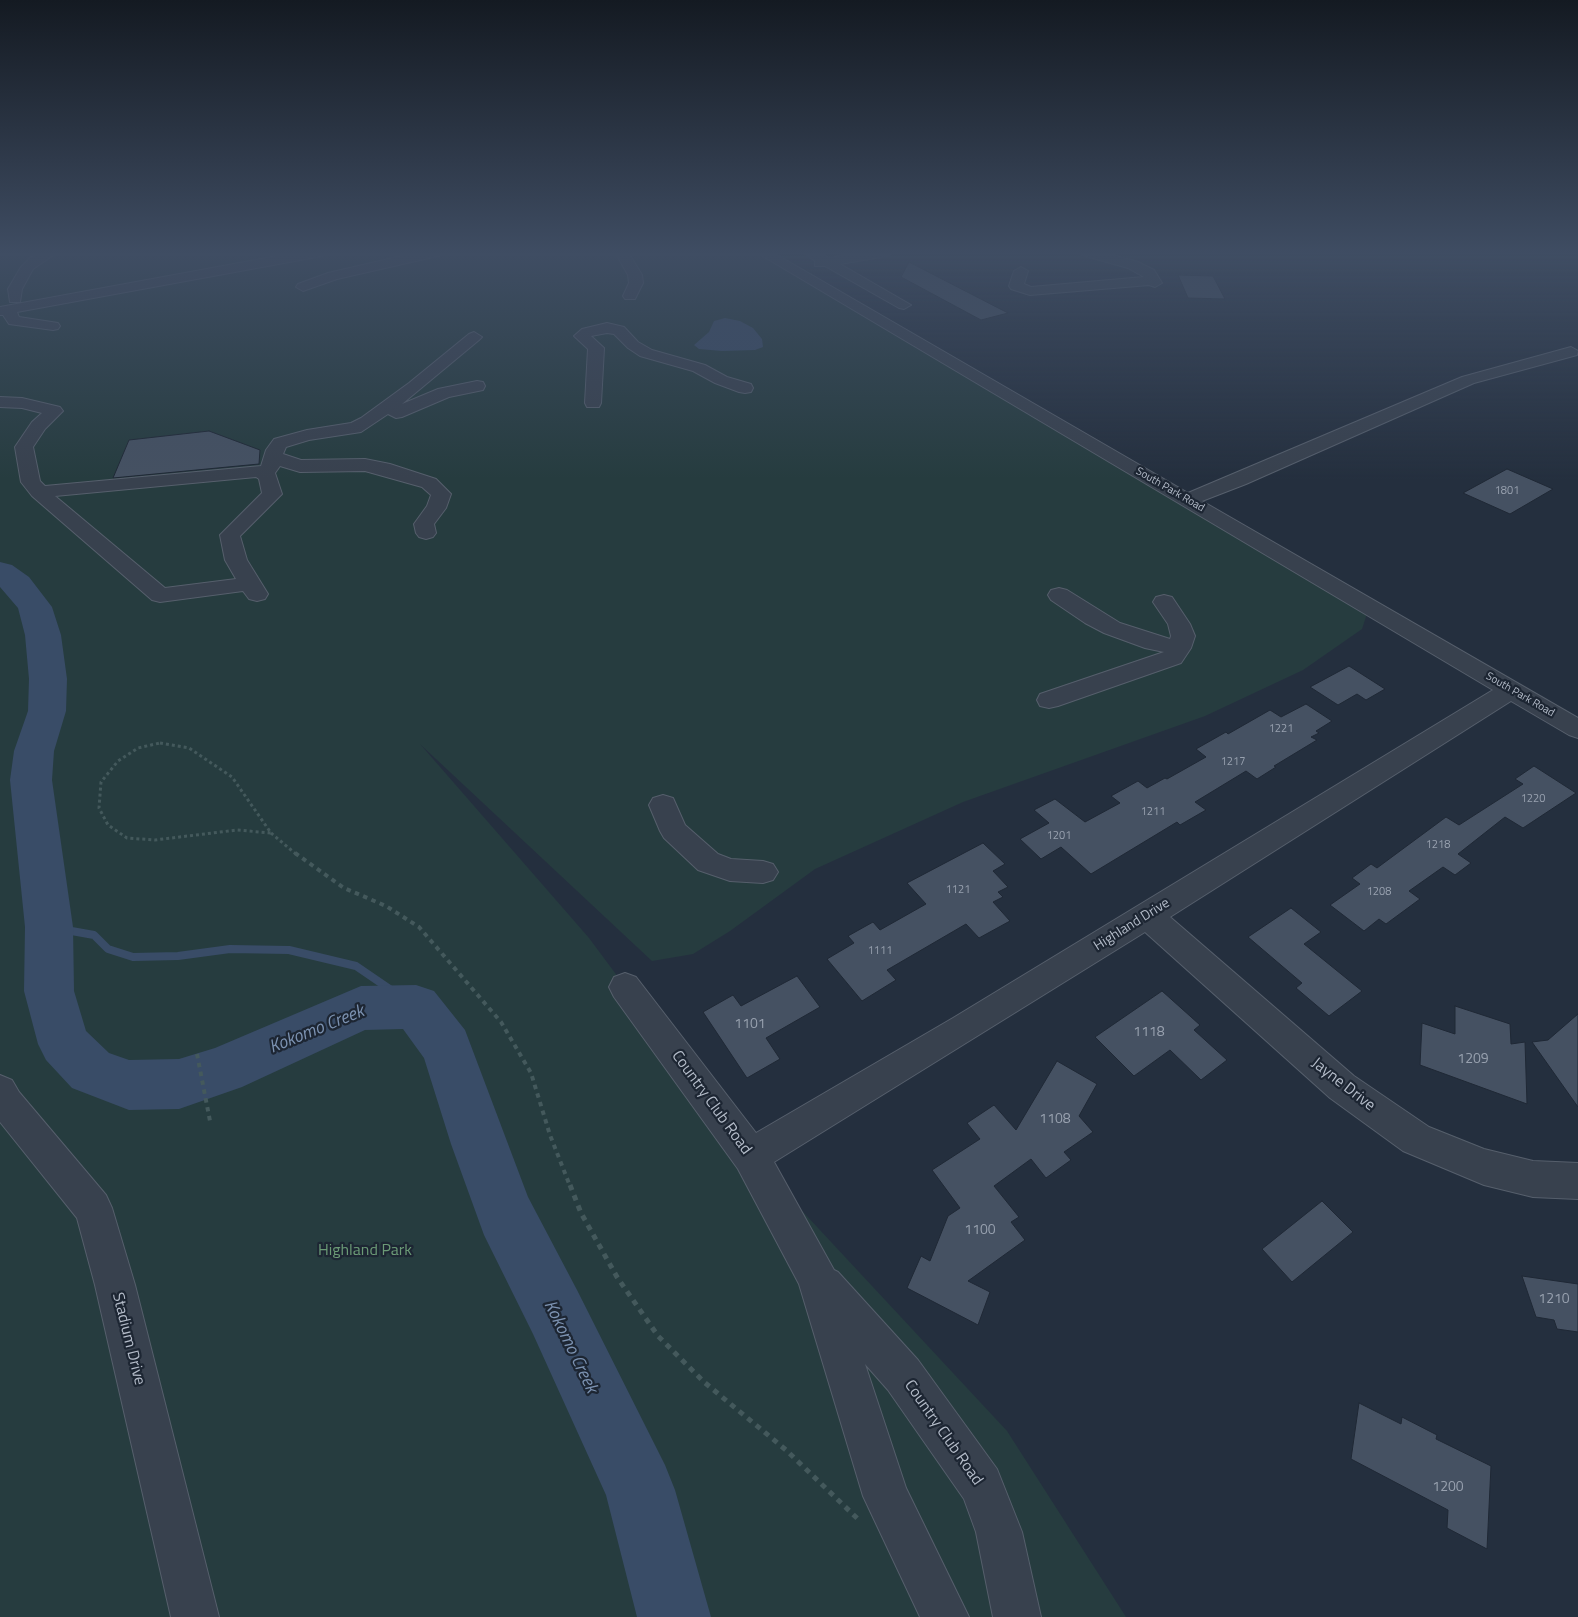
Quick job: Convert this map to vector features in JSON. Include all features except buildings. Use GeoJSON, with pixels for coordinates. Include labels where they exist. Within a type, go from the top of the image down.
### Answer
{"type":"FeatureCollection","features":[{"type":"Feature","properties":{"kind":"street","name":"South Park Road"},"geometry":{"type":"LineString","coordinates":[[891,327],[1578,729]]}},
{"type":"Feature","properties":{"kind":"street"},"geometry":{"type":"LineString","coordinates":[[593,403],[596,348],[582,336],[587,332],[606,328],[619,330],[633,345],[646,353],[699,368],[721,380],[745,388]]}},
{"type":"Feature","properties":{"kind":"street"},"geometry":{"type":"LineString","coordinates":[[264,473],[271,466],[280,443],[288,439],[356,428],[371,420],[415,387],[474,337]]}},
{"type":"Feature","properties":{"kind":"street"},"geometry":{"type":"LineString","coordinates":[[1187,500],[1468,380],[1571,352]]}},
{"type":"Feature","properties":{"kind":"street"},"geometry":{"type":"LineString","coordinates":[[371,420],[398,412],[444,393],[477,386]]}},
{"type":"Feature","properties":{"kind":"street"},"geometry":{"type":"LineString","coordinates":[[0,402],[22,403],[54,410],[38,426],[24,447],[31,482],[39,492],[160,595],[253,589],[236,560],[230,535],[272,494],[268,477],[260,471],[231,472],[39,492]]}},
{"type":"Feature","properties":{"kind":"street"},"geometry":{"type":"LineString","coordinates":[[274,455],[286,463],[300,466],[365,465],[383,468],[429,483],[441,494],[436,508],[427,516],[424,524],[426,533]]}},
{"type":"Feature","properties":{"kind":"street"},"geometry":{"type":"LineString","coordinates":[[1059,595],[1093,618],[1112,628],[1146,641],[1179,648]]}},
{"type":"Feature","properties":{"kind":"street"},"geometry":{"type":"LineString","coordinates":[[1049,700],[1173,658],[1183,636],[1179,624],[1164,602]]}},
{"type":"Feature","properties":{"kind":"street","name":"Highland Drive"},"geometry":{"type":"LineString","coordinates":[[751,1156],[965,1028],[1511,690]]}},
{"type":"Feature","properties":{"kind":"street"},"geometry":{"type":"LineString","coordinates":[[663,806],[674,831],[708,862],[730,870],[762,872]]}},
{"type":"Feature","properties":{"kind":"street","name":"Jayne Drive"},"geometry":{"type":"LineString","coordinates":[[1147,915],[1342,1087],[1416,1139],[1484,1167],[1533,1179],[1578,1181]]}},
{"type":"Feature","properties":{"kind":"street","name":"Country Club Road"},"geometry":{"type":"LineString","coordinates":[[626,987],[751,1156],[817,1277],[886,1496],[945,1617]]}},
{"type":"Feature","properties":{"kind":"street","name":"Stadium Drive"},"geometry":{"type":"LineString","coordinates":[[0,1091],[7,1104],[93,1208],[117,1294],[195,1617]]}},
{"type":"Feature","properties":{"kind":"street","name":"Country Club Road"},"geometry":{"type":"LineString","coordinates":[[817,1277],[903,1375],[981,1485],[999,1532],[1017,1617]]}},
{"type":"Feature","properties":{"kind":"path"},"geometry":{"type":"LineString","coordinates":[[271,833],[237,830],[156,840],[127,838],[108,825],[99,808],[100,782],[118,761],[138,748],[160,743],[189,748],[232,777],[271,833],[309,865],[344,888],[386,906],[419,927],[456,967],[501,1022],[531,1073],[550,1135],[581,1213],[617,1277],[658,1336],[704,1382],[786,1450],[867,1530]]}},
{"type":"Feature","properties":{"kind":"path"},"geometry":{"type":"LineString","coordinates":[[197,1054],[210,1121]]}},
{"type":"Feature","properties":{"kind":"green space","name":"Highland Park"},"geometry":{"type":"Polygon","coordinates":[[[0,327],[893,327],[1369,607],[1362,629],[1303,670],[1205,716],[963,802],[815,869],[730,931],[693,954],[652,961],[420,744],[589,938],[751,1156],[1007,1431],[1126,1617],[0,1617],[0,327]]]}},
{"type":"Feature","properties":{"kind":"water"},"geometry":{"type":"Polygon","coordinates":[[[711,327],[752,327],[762,339],[763,347],[755,350],[722,351],[699,349],[694,345],[709,332],[711,327]]]}},
{"type":"Feature","properties":{"kind":"waterway","name":"Kokomo Creek"},"geometry":{"type":"LineString","coordinates":[[0,572],[17,584],[35,607],[43,635],[48,679],[47,711],[34,751],[31,780],[36,808],[49,927],[49,991],[64,1044],[91,1071],[129,1085],[179,1084],[223,1070],[361,1008],[416,1007],[447,1047],[479,1144],[505,1214],[555,1312],[640,1490],[674,1617]]}},
{"type":"Feature","properties":{"kind":"waterway"},"geometry":{"type":"LineString","coordinates":[[49,927],[94,935],[108,949],[133,957],[178,956],[230,949],[289,950],[356,966],[416,1007]]}}]}
